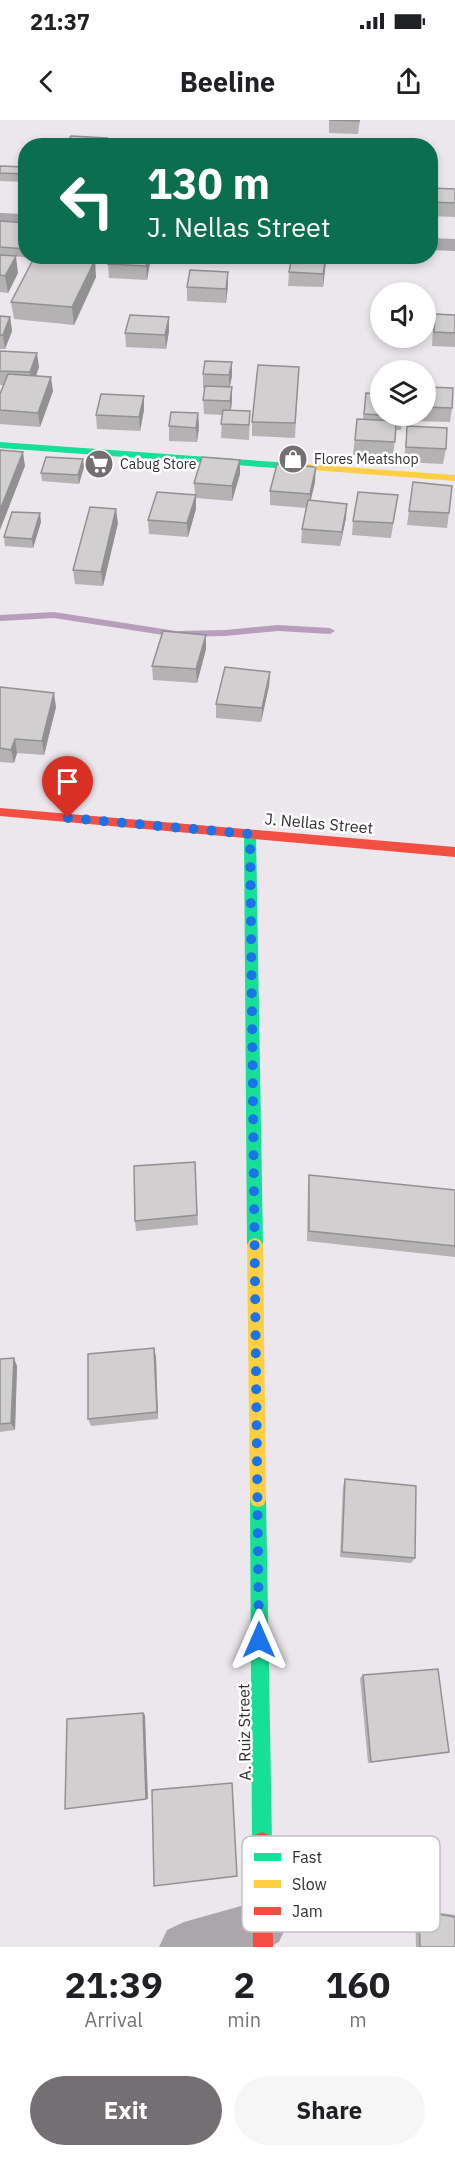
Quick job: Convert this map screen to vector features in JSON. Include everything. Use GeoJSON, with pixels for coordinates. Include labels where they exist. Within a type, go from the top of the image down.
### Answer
{"type":"FeatureCollection","features":[{"type":"Feature","properties":{"kind":"street"},"geometry":{"type":"LineString","coordinates":[[0,218],[18,219]]}},
{"type":"Feature","properties":{"kind":"street"},"geometry":{"type":"LineString","coordinates":[[438,244],[455,245]]}},
{"type":"Feature","properties":{"kind":"street"},"geometry":{"type":"LineString","coordinates":[[0,445],[455,478]]}},
{"type":"Feature","properties":{"kind":"street","name":"J. Nellas Street"},"geometry":{"type":"LineString","coordinates":[[0,812],[455,852]]}},
{"type":"Feature","properties":{"kind":"street","name":"A. Ruiz Street"},"geometry":{"type":"LineString","coordinates":[[250,834],[262,1836]]}},
{"type":"Feature","properties":{"kind":"street"},"geometry":{"type":"LineString","coordinates":[[184,1947],[263,1936]]}},
{"type":"Feature","properties":{"kind":"building"},"geometry":{"type":"Polygon","coordinates":[[[71,136],[107,138],[70,138],[71,136]]]}},
{"type":"Feature","properties":{"kind":"building"},"geometry":{"type":"Polygon","coordinates":[[[0,166],[18,167],[18,174],[0,173],[0,166]]]}},
{"type":"Feature","properties":{"kind":"building"},"geometry":{"type":"Polygon","coordinates":[[[438,188],[455,189],[455,203],[438,202],[438,188]]]}},
{"type":"Feature","properties":{"kind":"building"},"geometry":{"type":"Polygon","coordinates":[[[0,221],[18,222],[18,248],[0,247],[0,221]]]}},
{"type":"Feature","properties":{"kind":"building"},"geometry":{"type":"Polygon","coordinates":[[[0,255],[16,256],[5,276],[0,275],[0,255]]]}},
{"type":"Feature","properties":{"kind":"building"},"geometry":{"type":"Polygon","coordinates":[[[31,264],[93,264],[72,307],[11,302],[31,264]]]}},
{"type":"Feature","properties":{"kind":"building"},"geometry":{"type":"Polygon","coordinates":[[[108,264],[146,264],[146,266],[108,264]]]}},
{"type":"Feature","properties":{"kind":"building"},"geometry":{"type":"Polygon","coordinates":[[[290,264],[325,264],[323,274],[289,272],[290,264]]]}},
{"type":"Feature","properties":{"kind":"building"},"geometry":{"type":"Polygon","coordinates":[[[190,270],[228,272],[226,289],[187,287],[190,270]]]}},
{"type":"Feature","properties":{"kind":"building"},"geometry":{"type":"Polygon","coordinates":[[[436,314],[455,315],[455,333],[436,332],[436,314]]]}},
{"type":"Feature","properties":{"kind":"building"},"geometry":{"type":"Polygon","coordinates":[[[130,315],[169,317],[165,335],[125,333],[130,315]]]}},
{"type":"Feature","properties":{"kind":"building"},"geometry":{"type":"Polygon","coordinates":[[[0,316],[10,317],[3,335],[0,335],[0,316]]]}},
{"type":"Feature","properties":{"kind":"building"},"geometry":{"type":"Polygon","coordinates":[[[0,351],[37,353],[30,372],[0,371],[0,351]]]}},
{"type":"Feature","properties":{"kind":"building"},"geometry":{"type":"Polygon","coordinates":[[[205,361],[232,362],[229,375],[203,374],[205,361]]]}},
{"type":"Feature","properties":{"kind":"building"},"geometry":{"type":"Polygon","coordinates":[[[258,365],[299,367],[295,423],[252,422],[258,365]]]}},
{"type":"Feature","properties":{"kind":"building"},"geometry":{"type":"Polygon","coordinates":[[[8,374],[51,377],[38,413],[0,410],[0,394],[8,374]]]}},
{"type":"Feature","properties":{"kind":"building"},"geometry":{"type":"Polygon","coordinates":[[[205,386],[232,387],[230,401],[203,400],[205,386]]]}},
{"type":"Feature","properties":{"kind":"building"},"geometry":{"type":"Polygon","coordinates":[[[436,387],[453,388],[452,408],[436,407],[436,387]]]}},
{"type":"Feature","properties":{"kind":"building"},"geometry":{"type":"Polygon","coordinates":[[[366,393],[370,393],[370,414],[364,414],[366,393]]]}},
{"type":"Feature","properties":{"kind":"building"},"geometry":{"type":"Polygon","coordinates":[[[101,394],[144,396],[139,417],[96,415],[101,394]]]}},
{"type":"Feature","properties":{"kind":"building"},"geometry":{"type":"Polygon","coordinates":[[[223,410],[250,411],[249,425],[221,424],[223,410]]]}},
{"type":"Feature","properties":{"kind":"building"},"geometry":{"type":"Polygon","coordinates":[[[171,412],[198,413],[196,428],[169,426],[171,412]]]}},
{"type":"Feature","properties":{"kind":"building"},"geometry":{"type":"Polygon","coordinates":[[[357,419],[370,420],[370,426],[396,426],[395,442],[355,440],[357,419]]]}},
{"type":"Feature","properties":{"kind":"building"},"geometry":{"type":"Polygon","coordinates":[[[407,426],[447,428],[446,449],[406,447],[407,426]]]}},
{"type":"Feature","properties":{"kind":"building"},"geometry":{"type":"Polygon","coordinates":[[[0,450],[23,452],[0,510],[0,450]]]}},
{"type":"Feature","properties":{"kind":"building"},"geometry":{"type":"Polygon","coordinates":[[[46,457],[83,459],[78,475],[41,473],[46,457]]]}},
{"type":"Feature","properties":{"kind":"building"},"geometry":{"type":"Polygon","coordinates":[[[202,457],[240,460],[232,486],[194,483],[202,457]]]}},
{"type":"Feature","properties":{"kind":"building"},"geometry":{"type":"Polygon","coordinates":[[[277,464],[316,467],[310,494],[270,491],[277,464]]]}},
{"type":"Feature","properties":{"kind":"building"},"geometry":{"type":"Polygon","coordinates":[[[413,482],[452,486],[449,513],[409,511],[413,482]]]}},
{"type":"Feature","properties":{"kind":"building"},"geometry":{"type":"Polygon","coordinates":[[[157,492],[196,495],[187,523],[148,520],[157,492]]]}},
{"type":"Feature","properties":{"kind":"building"},"geometry":{"type":"Polygon","coordinates":[[[358,492],[398,495],[393,523],[353,521],[358,492]]]}},
{"type":"Feature","properties":{"kind":"building"},"geometry":{"type":"Polygon","coordinates":[[[308,500],[347,504],[342,532],[302,529],[308,500]]]}},
{"type":"Feature","properties":{"kind":"building"},"geometry":{"type":"Polygon","coordinates":[[[90,507],[116,509],[101,572],[73,570],[90,507]]]}},
{"type":"Feature","properties":{"kind":"building"},"geometry":{"type":"Polygon","coordinates":[[[12,512],[40,513],[32,539],[4,537],[12,512]]]}},
{"type":"Feature","properties":{"kind":"building"},"geometry":{"type":"Polygon","coordinates":[[[163,631],[206,635],[196,669],[152,666],[163,631]]]}},
{"type":"Feature","properties":{"kind":"building"},"geometry":{"type":"Polygon","coordinates":[[[225,667],[270,672],[262,708],[216,704],[225,667]]]}},
{"type":"Feature","properties":{"kind":"building"},"geometry":{"type":"Polygon","coordinates":[[[0,687],[54,693],[42,741],[15,739],[11,750],[0,748],[0,687]]]}},
{"type":"Feature","properties":{"kind":"building"},"geometry":{"type":"Polygon","coordinates":[[[195,1162],[197,1215],[135,1221],[134,1166],[195,1162]]]}},
{"type":"Feature","properties":{"kind":"building"},"geometry":{"type":"Polygon","coordinates":[[[309,1175],[455,1190],[455,1246],[309,1231],[309,1175]]]}},
{"type":"Feature","properties":{"kind":"building"},"geometry":{"type":"Polygon","coordinates":[[[154,1348],[157,1412],[88,1419],[88,1354],[154,1348]]]}},
{"type":"Feature","properties":{"kind":"building"},"geometry":{"type":"Polygon","coordinates":[[[14,1358],[11,1423],[0,1424],[0,1359],[14,1358]]]}},
{"type":"Feature","properties":{"kind":"building"},"geometry":{"type":"Polygon","coordinates":[[[345,1479],[416,1486],[415,1558],[342,1552],[345,1479]]]}},
{"type":"Feature","properties":{"kind":"building"},"geometry":{"type":"Polygon","coordinates":[[[438,1669],[449,1752],[371,1762],[363,1675],[438,1669]]]}},
{"type":"Feature","properties":{"kind":"building"},"geometry":{"type":"Polygon","coordinates":[[[143,1713],[146,1799],[65,1809],[67,1719],[143,1713]]]}},
{"type":"Feature","properties":{"kind":"building"},"geometry":{"type":"Polygon","coordinates":[[[232,1783],[237,1876],[154,1886],[152,1790],[232,1783]]]}},
{"type":"Feature","properties":{"kind":"building"},"geometry":{"type":"Polygon","coordinates":[[[440,1914],[455,1917],[455,1947],[420,1947],[420,1932],[440,1932],[440,1914]]]}},
{"type":"Feature","properties":{"kind":"waterway"},"geometry":{"type":"LineString","coordinates":[[0,618],[54,615],[176,634],[225,633],[278,628],[330,631]]}},
{"type":"Feature","properties":{"kind":"traffic: fast"},"geometry":{"type":"LineString","coordinates":[[0,445],[290,466]]}},
{"type":"Feature","properties":{"kind":"traffic: fast"},"geometry":{"type":"LineString","coordinates":[[250,834],[255,1245]]}},
{"type":"Feature","properties":{"kind":"traffic: fast"},"geometry":{"type":"LineString","coordinates":[[258,1499],[262,1836]]}},
{"type":"Feature","properties":{"kind":"traffic: slow"},"geometry":{"type":"LineString","coordinates":[[290,466],[455,478]]}},
{"type":"Feature","properties":{"kind":"traffic: slow"},"geometry":{"type":"LineString","coordinates":[[255,1245],[258,1499]]}},
{"type":"Feature","properties":{"kind":"traffic: jam"},"geometry":{"type":"LineString","coordinates":[[0,812],[455,852]]}},
{"type":"Feature","properties":{"kind":"traffic: jam"},"geometry":{"type":"LineString","coordinates":[[263,1932],[263,1947]]}},
{"type":"Feature","properties":{"kind":"place","name":"Flores Meatshop"},"geometry":{"type":"Point","coordinates":[293,459]}},
{"type":"Feature","properties":{"kind":"place","name":"Cabug Store"},"geometry":{"type":"Point","coordinates":[99,464]}},
{"type":"Feature","properties":{"kind":"route"},"geometry":{"type":"LineString","coordinates":[[68,818],[250,834],[259,1640]]}}]}
